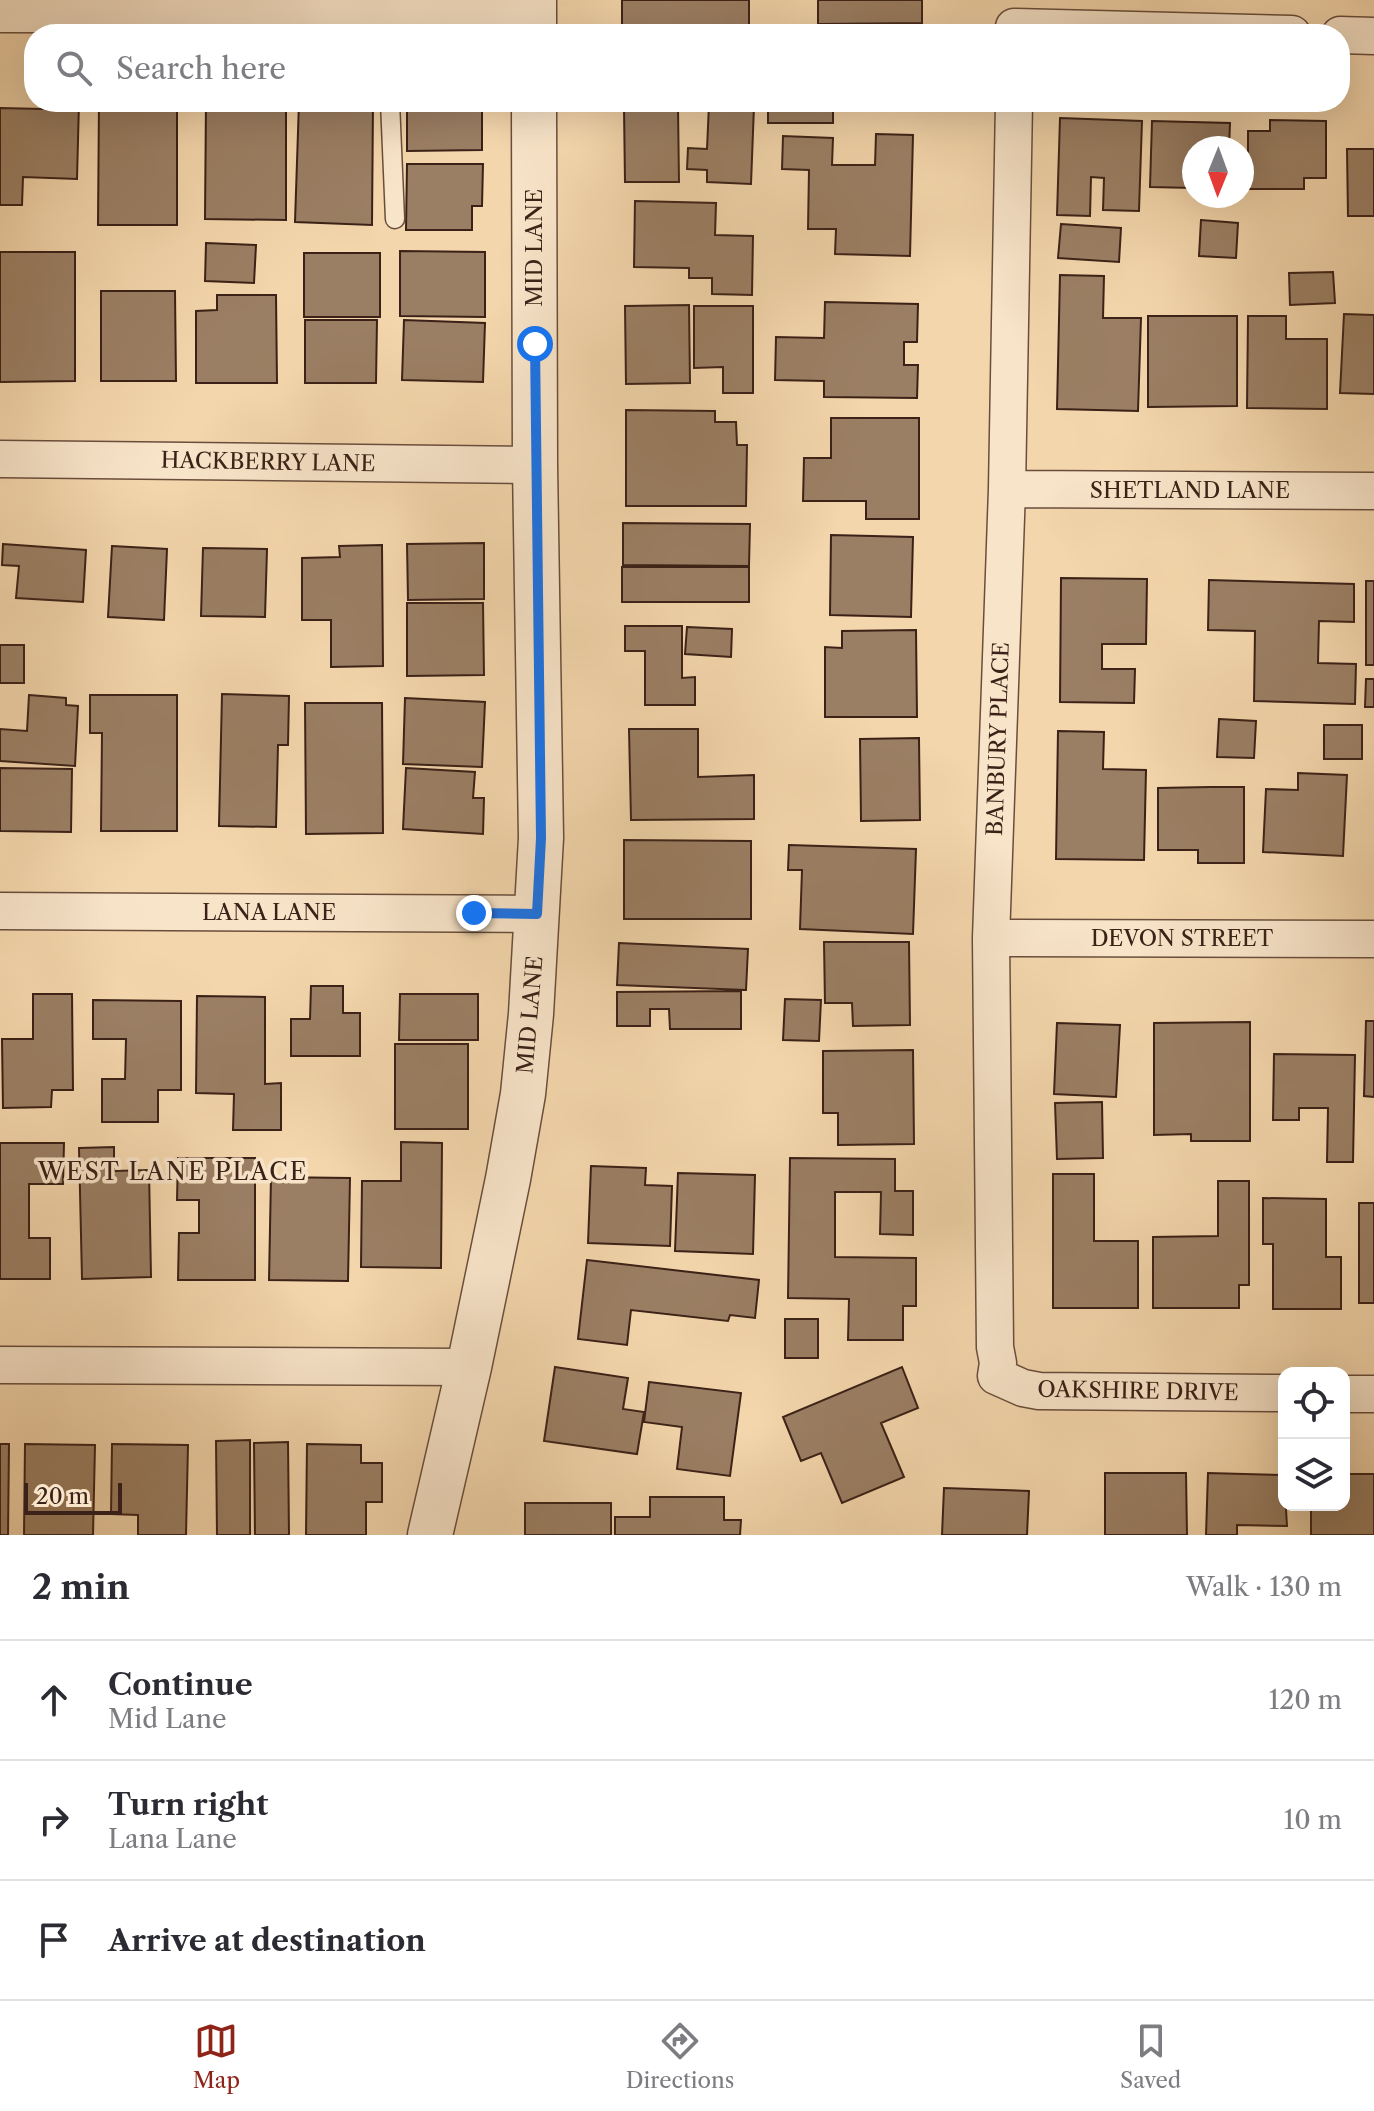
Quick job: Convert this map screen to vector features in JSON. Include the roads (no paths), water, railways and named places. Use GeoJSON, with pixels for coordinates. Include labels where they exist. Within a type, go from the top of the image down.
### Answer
{"type":"FeatureCollection","features":[{"type":"Feature","properties":{"kind":"street"},"geometry":{"type":"LineString","coordinates":[[0,14],[388,24],[534,16]]}},
{"type":"Feature","properties":{"kind":"street"},"geometry":{"type":"LineString","coordinates":[[1014,20],[1093,24]]}},
{"type":"Feature","properties":{"kind":"street"},"geometry":{"type":"LineString","coordinates":[[1350,35],[1374,36]]}},
{"type":"Feature","properties":{"kind":"street","name":"MID LANE"},"geometry":{"type":"LineString","coordinates":[[430,1535],[469,1367],[523,1094],[537,914],[541,838],[535,465],[534,112]]}},
{"type":"Feature","properties":{"kind":"street","name":"BANBURY PLACE"},"geometry":{"type":"LineString","coordinates":[[996,1376],[991,938],[1007,489],[1014,112]]}},
{"type":"Feature","properties":{"kind":"street","name":"HACKBERRY LANE"},"geometry":{"type":"LineString","coordinates":[[0,459],[535,465]]}},
{"type":"Feature","properties":{"kind":"street","name":"SHETLAND LANE"},"geometry":{"type":"LineString","coordinates":[[1007,489],[1374,491]]}},
{"type":"Feature","properties":{"kind":"street","name":"LANA LANE"},"geometry":{"type":"LineString","coordinates":[[0,911],[537,914]]}},
{"type":"Feature","properties":{"kind":"street","name":"DEVON STREET"},"geometry":{"type":"LineString","coordinates":[[991,938],[1374,939]]}},
{"type":"Feature","properties":{"kind":"street"},"geometry":{"type":"LineString","coordinates":[[0,1365],[469,1367]]}},
{"type":"Feature","properties":{"kind":"street","name":"OAKSHIRE DRIVE"},"geometry":{"type":"LineString","coordinates":[[996,1376],[1039,1391],[1278,1393]]}},
{"type":"Feature","properties":{"kind":"street"},"geometry":{"type":"LineString","coordinates":[[1350,1394],[1374,1394]]}},
{"type":"Feature","properties":{"kind":"lane"},"geometry":{"type":"LineString","coordinates":[[390,112],[395,219]]}},
{"type":"Feature","properties":{"kind":"district","name":"WEST LANE PLACE"},"geometry":{"type":"Point","coordinates":[173,1171]}}]}
